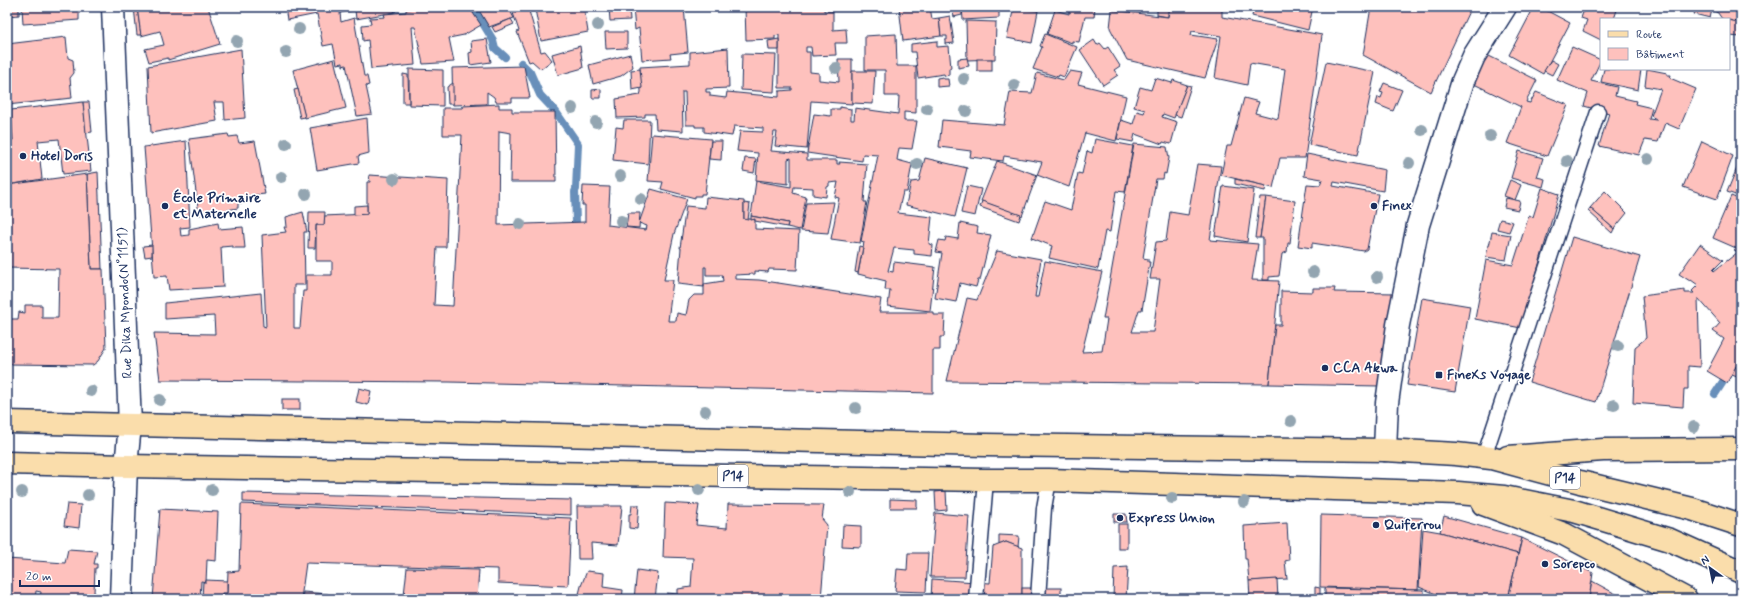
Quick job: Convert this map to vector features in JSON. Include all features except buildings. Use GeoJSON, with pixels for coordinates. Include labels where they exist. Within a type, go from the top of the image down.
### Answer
{"type":"FeatureCollection","features":[{"type":"Feature","properties":{"kind":"main road","name":"P14"},"geometry":{"type":"LineString","coordinates":[[7,422],[970,445],[1385,450],[1488,457],[1580,482],[1692,509],[1741,525]]}},
{"type":"Feature","properties":{"kind":"main road"},"geometry":{"type":"LineString","coordinates":[[1488,457],[1603,450],[1741,449]]}},
{"type":"Feature","properties":{"kind":"main road","name":"P14"},"geometry":{"type":"LineString","coordinates":[[7,463],[1049,480],[1458,493],[1504,497],[1574,511],[1670,540],[1741,572]]}},
{"type":"Feature","properties":{"kind":"main road"},"geometry":{"type":"LineString","coordinates":[[1458,493],[1564,534],[1686,599]]}},
{"type":"Feature","properties":{"kind":"street","name":"Rue Dika Mpondo(N°1151)"},"geometry":{"type":"LineString","coordinates":[[113,7],[130,425],[126,466],[121,599]]}},
{"type":"Feature","properties":{"kind":"street"},"geometry":{"type":"LineString","coordinates":[[1385,450],[1388,395],[1398,325],[1418,225],[1463,81],[1474,56],[1506,7]]}},
{"type":"Feature","properties":{"kind":"lane"},"geometry":{"type":"LineString","coordinates":[[1488,457],[1598,112]]}},
{"type":"Feature","properties":{"kind":"lane"},"geometry":{"type":"LineString","coordinates":[[976,599],[986,480]]}},
{"type":"Feature","properties":{"kind":"lane"},"geometry":{"type":"LineString","coordinates":[[1038,599],[1044,508],[1049,480]]}},
{"type":"Feature","properties":{"kind":"waterway"},"geometry":{"type":"LineString","coordinates":[[473,7],[493,40],[495,48],[505,57]]}},
{"type":"Feature","properties":{"kind":"waterway"},"geometry":{"type":"LineString","coordinates":[[521,63],[530,72],[540,95],[556,112],[578,144],[576,189]]}},
{"type":"Feature","properties":{"kind":"waterway"},"geometry":{"type":"LineString","coordinates":[[575,192],[576,222]]}},
{"type":"Feature","properties":{"kind":"waterway"},"geometry":{"type":"LineString","coordinates":[[1715,394],[1741,354]]}},
{"type":"Feature","properties":{"kind":"place","name":"Hotel Doris"},"geometry":{"type":"Point","coordinates":[23,156]}},
{"type":"Feature","properties":{"kind":"place","name":"École Primaire et Maternelle"},"geometry":{"type":"Point","coordinates":[165,206]}},
{"type":"Feature","properties":{"kind":"place","name":"Finex"},"geometry":{"type":"Point","coordinates":[1374,206]}},
{"type":"Feature","properties":{"kind":"place","name":"CCA Akwa"},"geometry":{"type":"Point","coordinates":[1325,368]}},
{"type":"Feature","properties":{"kind":"place","name":"FineXs Voyage"},"geometry":{"type":"Point","coordinates":[1439,375]}},
{"type":"Feature","properties":{"kind":"place","name":"Express Union"},"geometry":{"type":"Point","coordinates":[1120,518]}},
{"type":"Feature","properties":{"kind":"place","name":"Quiferrou"},"geometry":{"type":"Point","coordinates":[1376,525]}},
{"type":"Feature","properties":{"kind":"place","name":"Sorepco"},"geometry":{"type":"Point","coordinates":[1545,564]}}]}
